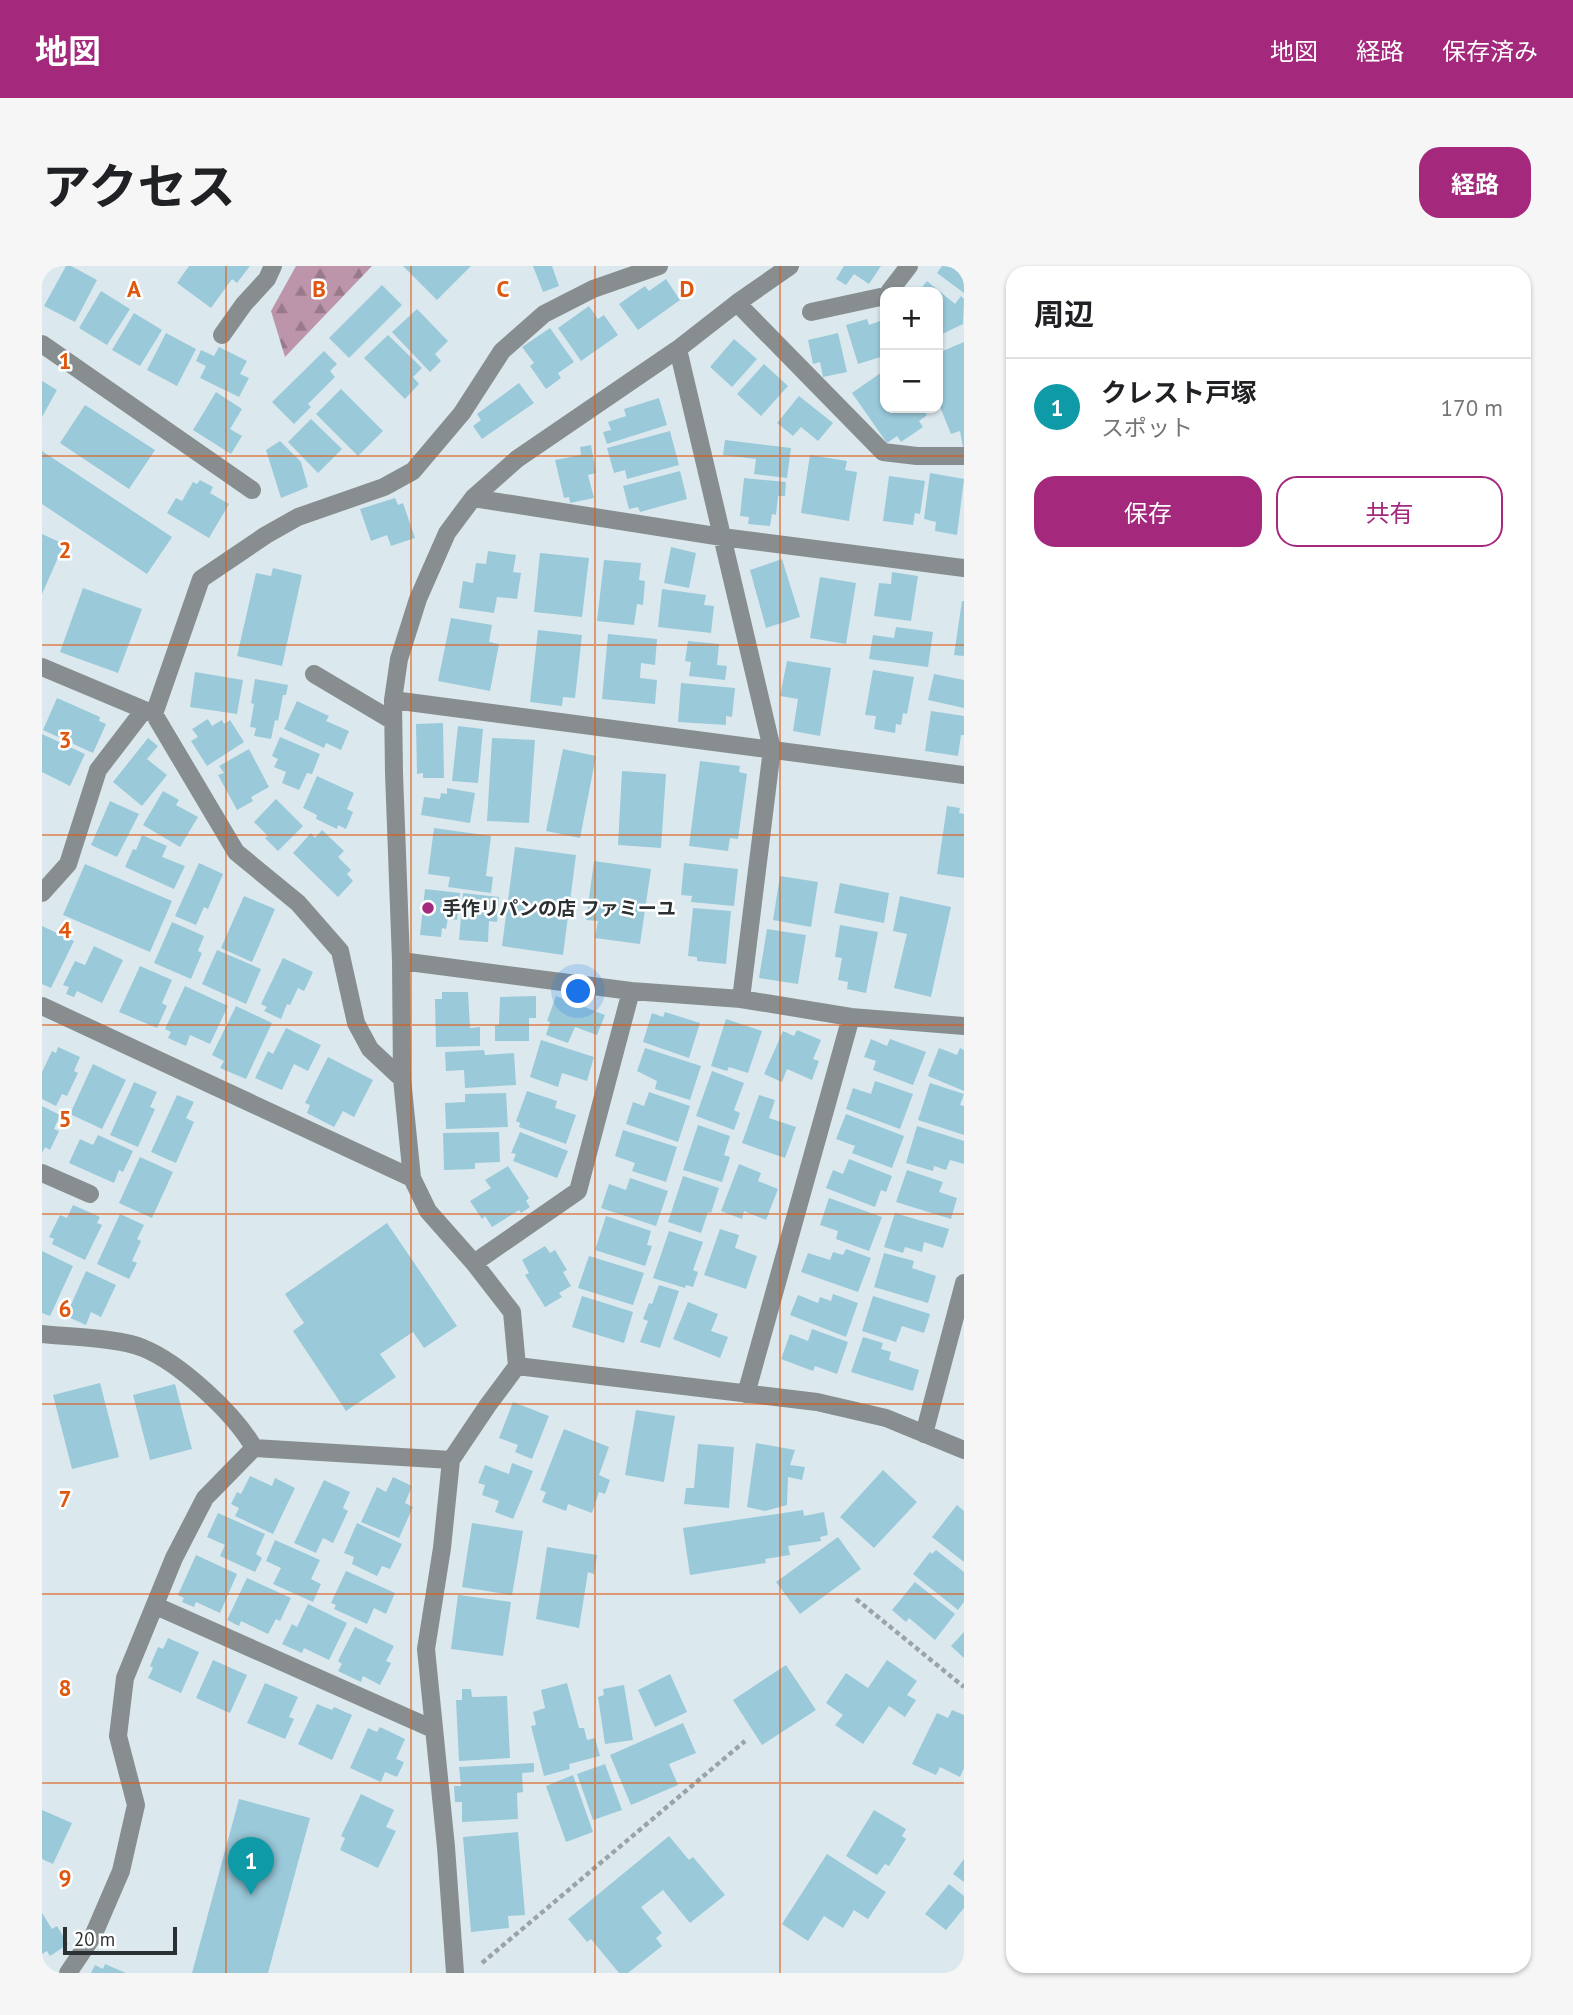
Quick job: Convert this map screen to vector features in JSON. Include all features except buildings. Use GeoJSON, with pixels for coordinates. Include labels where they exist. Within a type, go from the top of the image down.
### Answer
{"type":"FeatureCollection","features":[{"type":"Feature","properties":{"kind":"street"},"geometry":{"type":"LineString","coordinates":[[222,335],[244,304],[267,279],[273,266]]}},
{"type":"Feature","properties":{"kind":"street"},"geometry":{"type":"LineString","coordinates":[[42,893],[68,864],[98,770],[149,712],[201,579],[298,517],[384,487],[413,471],[462,413],[502,351],[544,314],[593,289],[659,266]]}},
{"type":"Feature","properties":{"kind":"street"},"geometry":{"type":"LineString","coordinates":[[455,1973],[446,1847],[426,1649],[442,1548],[451,1460],[517,1366],[512,1312],[474,1263],[428,1211],[412,1178],[402,1079],[393,721],[399,659],[418,599],[447,533],[473,498],[517,458],[678,349],[790,266]]}},
{"type":"Feature","properties":{"kind":"street"},"geometry":{"type":"LineString","coordinates":[[893,287],[909,266]]}},
{"type":"Feature","properties":{"kind":"street"},"geometry":{"type":"LineString","coordinates":[[811,312],[880,297]]}},
{"type":"Feature","properties":{"kind":"street"},"geometry":{"type":"LineString","coordinates":[[737,303],[883,452],[918,456],[964,456]]}},
{"type":"Feature","properties":{"kind":"street"},"geometry":{"type":"LineString","coordinates":[[42,344],[252,489]]}},
{"type":"Feature","properties":{"kind":"street"},"geometry":{"type":"LineString","coordinates":[[678,349],[772,749],[741,999]]}},
{"type":"Feature","properties":{"kind":"street"},"geometry":{"type":"LineString","coordinates":[[473,498],[722,537],[964,568]]}},
{"type":"Feature","properties":{"kind":"street"},"geometry":{"type":"LineString","coordinates":[[42,667],[149,712],[236,852],[298,903],[341,951],[356,1023],[370,1049],[402,1079]]}},
{"type":"Feature","properties":{"kind":"street"},"geometry":{"type":"LineString","coordinates":[[314,674],[393,721]]}},
{"type":"Feature","properties":{"kind":"street"},"geometry":{"type":"LineString","coordinates":[[393,700],[964,775]]}},
{"type":"Feature","properties":{"kind":"street"},"geometry":{"type":"LineString","coordinates":[[401,961],[631,991],[741,999],[851,1017],[964,1026]]}},
{"type":"Feature","properties":{"kind":"street"},"geometry":{"type":"LineString","coordinates":[[474,1263],[579,1191],[631,991]]}},
{"type":"Feature","properties":{"kind":"street"},"geometry":{"type":"LineString","coordinates":[[42,1006],[412,1178]]}},
{"type":"Feature","properties":{"kind":"street"},"geometry":{"type":"LineString","coordinates":[[746,1394],[851,1017]]}},
{"type":"Feature","properties":{"kind":"street"},"geometry":{"type":"LineString","coordinates":[[42,1173],[90,1194]]}},
{"type":"Feature","properties":{"kind":"street"},"geometry":{"type":"LineString","coordinates":[[924,1434],[964,1283]]}},
{"type":"Feature","properties":{"kind":"street"},"geometry":{"type":"LineString","coordinates":[[42,1335],[102,1340],[143,1348],[180,1370],[215,1401],[246,1433],[254,1448]]}},
{"type":"Feature","properties":{"kind":"street"},"geometry":{"type":"LineString","coordinates":[[517,1366],[817,1402],[886,1418],[964,1451]]}},
{"type":"Feature","properties":{"kind":"street"},"geometry":{"type":"LineString","coordinates":[[68,1973],[93,1936],[121,1871],[136,1805],[118,1736],[125,1678],[174,1558],[205,1498],[254,1448],[451,1460]]}},
{"type":"Feature","properties":{"kind":"street"},"geometry":{"type":"LineString","coordinates":[[156,1606],[433,1729]]}},
{"type":"Feature","properties":{"kind":"path"},"geometry":{"type":"LineString","coordinates":[[856,1599],[964,1687]]}},
{"type":"Feature","properties":{"kind":"path"},"geometry":{"type":"LineString","coordinates":[[481,1964],[745,1741]]}},
{"type":"Feature","properties":{"kind":"green space"},"geometry":{"type":"Polygon","coordinates":[[[296,266],[372,266],[285,357],[271,311],[296,266]]]}},
{"type":"Feature","properties":{"kind":"place","name":"手作リパンの店 ファミーユ"},"geometry":{"type":"Point","coordinates":[428,908]}},
{"type":"Feature","properties":{"kind":"place","name":"クレスト戸塚"},"geometry":{"type":"Point","coordinates":[251,1895]}}]}
